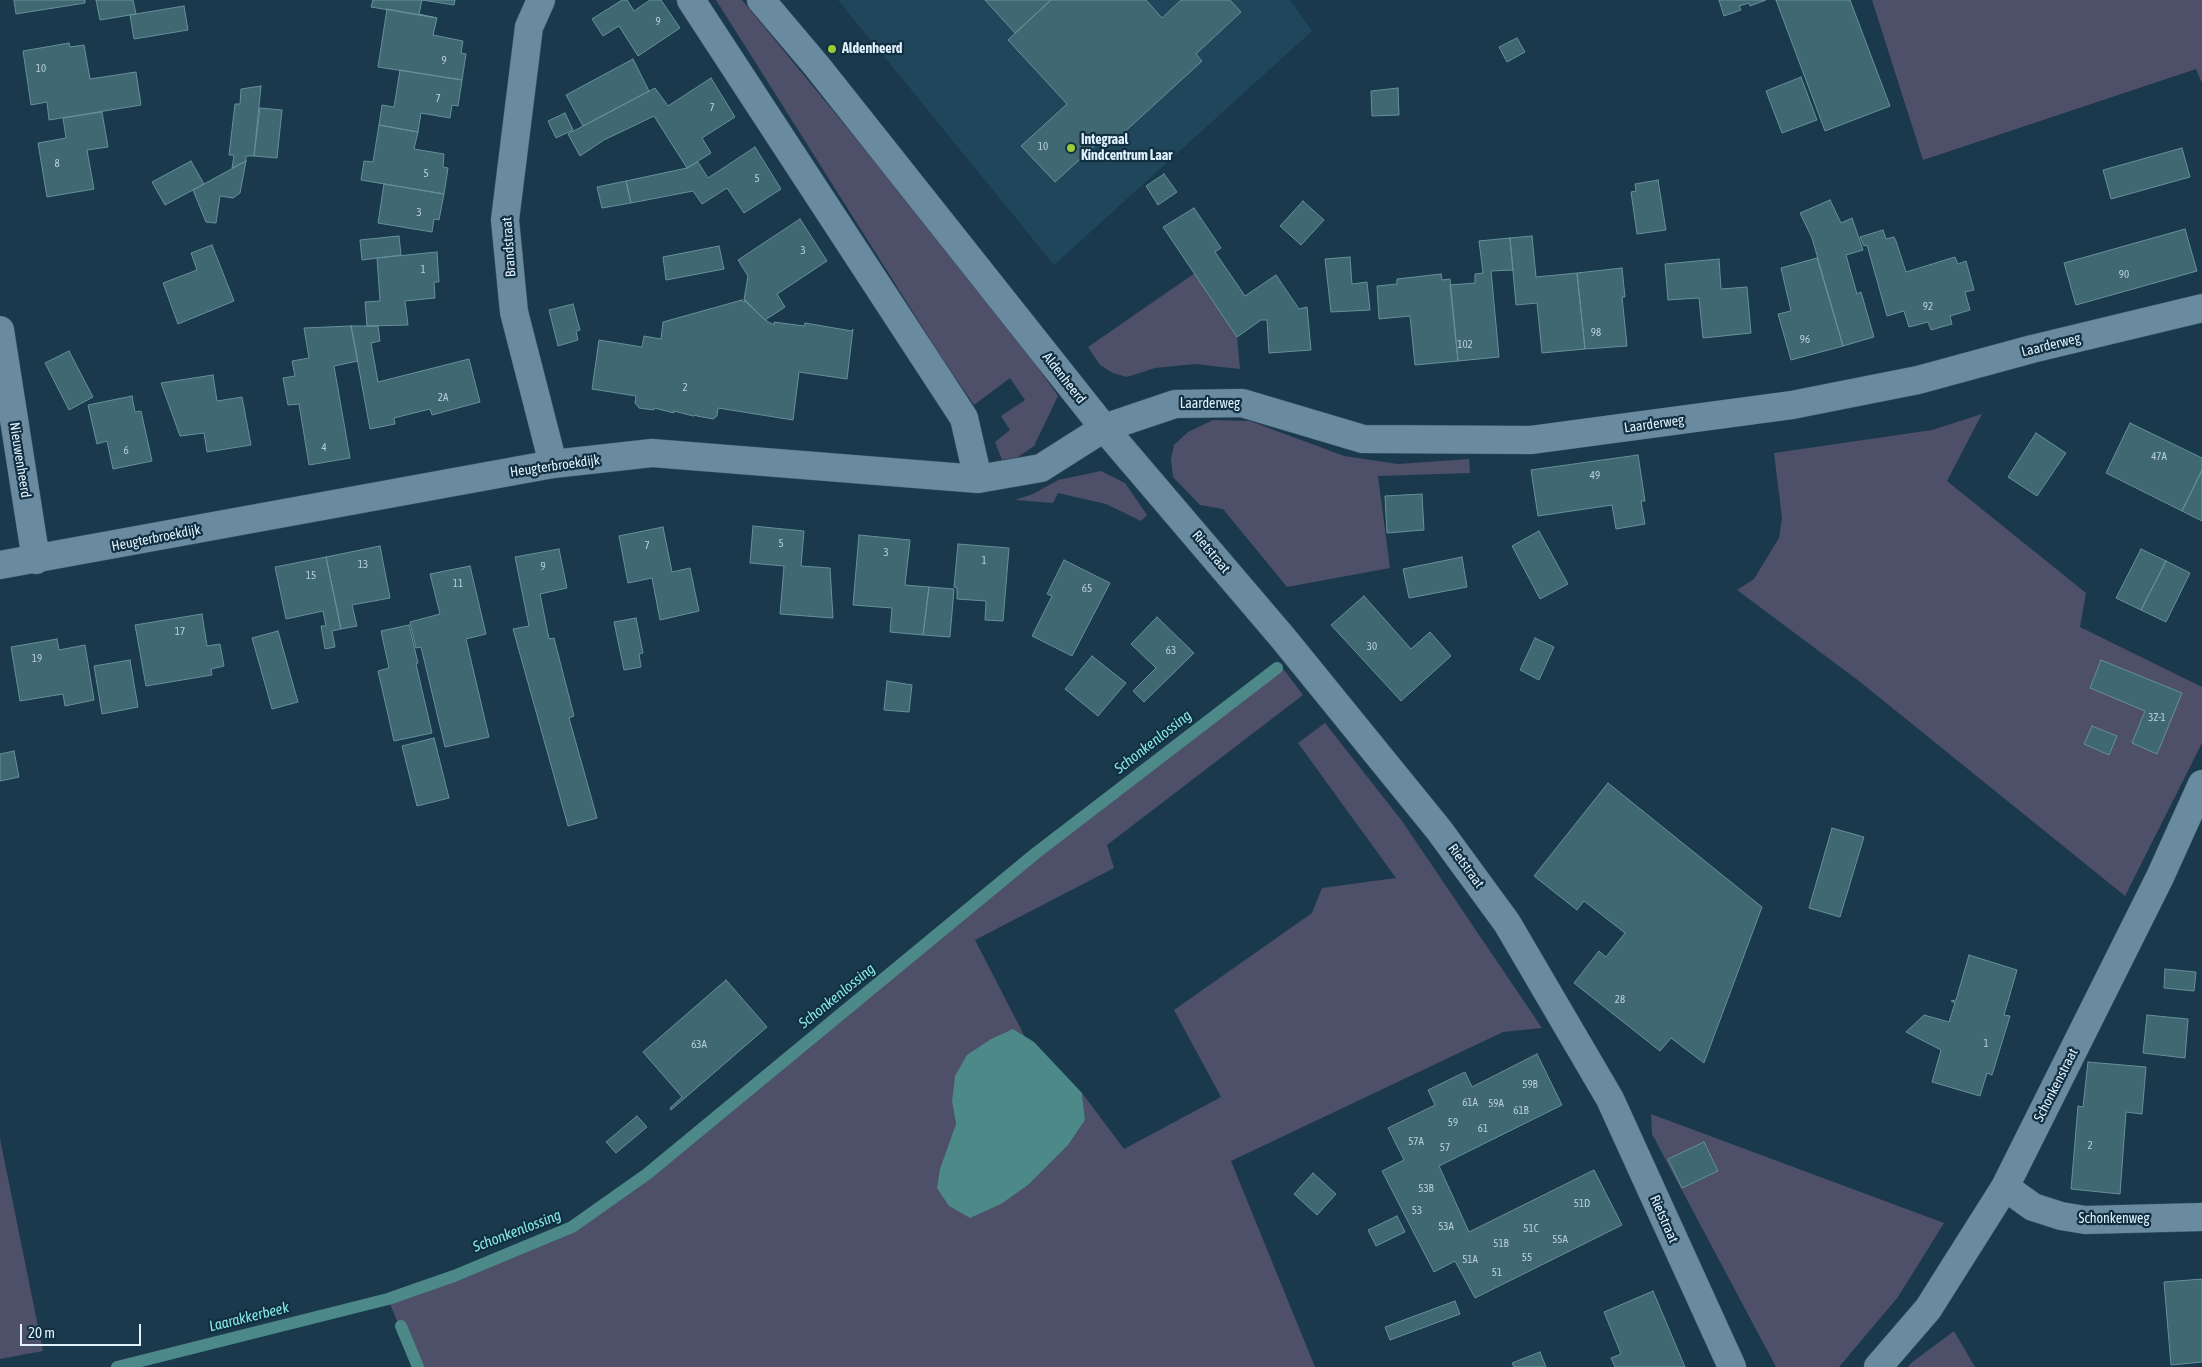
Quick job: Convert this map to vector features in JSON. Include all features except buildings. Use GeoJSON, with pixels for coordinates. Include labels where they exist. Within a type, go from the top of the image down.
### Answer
{"type":"FeatureCollection","features":[{"type":"Feature","properties":{"kind":"street","name":"Brandstraat"},"geometry":{"type":"LineString","coordinates":[[541,0],[529,27],[505,220],[514,312],[552,464]]}},
{"type":"Feature","properties":{"kind":"street"},"geometry":{"type":"LineString","coordinates":[[691,0],[964,418],[978,480]]}},
{"type":"Feature","properties":{"kind":"street","name":"Aldenheerd"},"geometry":{"type":"LineString","coordinates":[[761,0],[816,65],[1104,428]]}},
{"type":"Feature","properties":{"kind":"street","name":"Laarderweg"},"geometry":{"type":"LineString","coordinates":[[1104,428],[1174,404],[1242,403],[1363,439],[1532,440],[1802,403],[1918,380],[2032,349],[2202,308]]}},
{"type":"Feature","properties":{"kind":"street","name":"Nieuwenheerd"},"geometry":{"type":"LineString","coordinates":[[0,330],[36,560]]}},
{"type":"Feature","properties":{"kind":"street","name":"Heugterbroekdijk"},"geometry":{"type":"LineString","coordinates":[[0,565],[36,560],[552,464],[652,453],[978,480],[1041,468],[1104,428]]}},
{"type":"Feature","properties":{"kind":"street","name":"Rietstraat"},"geometry":{"type":"LineString","coordinates":[[1104,428],[1289,645],[1439,830],[1507,923],[1610,1099],[1732,1367]]}},
{"type":"Feature","properties":{"kind":"street","name":"Schonkenstraat"},"geometry":{"type":"LineString","coordinates":[[1878,1367],[1928,1309],[2005,1187],[2160,878],[2202,784]]}},
{"type":"Feature","properties":{"kind":"street","name":"Schonkenweg"},"geometry":{"type":"LineString","coordinates":[[2005,1187],[2033,1207],[2061,1216],[2085,1220],[2202,1217]]}},
{"type":"Feature","properties":{"kind":"shaded area"},"geometry":{"type":"Polygon","coordinates":[[[716,0],[742,0],[1000,314],[1058,396],[1034,446],[1018,457],[1002,460],[995,442],[1010,430],[1001,416],[1025,400],[1010,378],[974,405],[942,358],[716,0]]]}},
{"type":"Feature","properties":{"kind":"shaded area","name":"Integraal Kindcentrum Laar"},"geometry":{"type":"Polygon","coordinates":[[[838,0],[1290,0],[1312,31],[1054,265],[838,0]]]}},
{"type":"Feature","properties":{"kind":"shaded area"},"geometry":{"type":"Polygon","coordinates":[[[1872,0],[2202,0],[2202,83],[2196,69],[1923,160],[1872,0]]]}},
{"type":"Feature","properties":{"kind":"shaded area"},"geometry":{"type":"Polygon","coordinates":[[[1195,273],[1237,337],[1240,369],[1195,364],[1155,368],[1127,377],[1113,373],[1100,365],[1088,347],[1195,273]]]}},
{"type":"Feature","properties":{"kind":"shaded area"},"geometry":{"type":"Polygon","coordinates":[[[1982,414],[1947,481],[2086,593],[2080,627],[2202,687],[2202,743],[2125,896],[1859,681],[1737,590],[1754,579],[1779,538],[1782,518],[1774,453],[1932,430],[1982,414]]]}},
{"type":"Feature","properties":{"kind":"shaded area"},"geometry":{"type":"Polygon","coordinates":[[[1213,420],[1250,421],[1344,456],[1398,464],[1469,459],[1470,473],[1378,476],[1390,568],[1287,587],[1223,509],[1200,505],[1173,477],[1171,459],[1174,445],[1188,432],[1213,420]]]}},
{"type":"Feature","properties":{"kind":"shaded area"},"geometry":{"type":"Polygon","coordinates":[[[1101,471],[1125,483],[1147,515],[1141,521],[1106,504],[1058,493],[1053,503],[1015,500],[1033,494],[1058,480],[1101,471]]]}},
{"type":"Feature","properties":{"kind":"shaded area"},"geometry":{"type":"Polygon","coordinates":[[[1281,666],[1303,695],[1107,845],[1114,868],[975,940],[1025,1037],[1013,1029],[952,1102],[956,1124],[951,1141],[949,1206],[959,1211],[1028,1185],[1085,1120],[1082,1093],[1124,1149],[1221,1097],[1174,1010],[1312,913],[1322,888],[1396,878],[1298,743],[1325,723],[1402,821],[1542,1028],[1503,1032],[1231,1161],[1315,1367],[416,1367],[388,1299],[454,1277],[572,1227],[649,1174],[1037,853],[1281,666]]]}},
{"type":"Feature","properties":{"kind":"shaded area"},"geometry":{"type":"Polygon","coordinates":[[[1013,1029],[1034,1042],[1082,1093],[1085,1120],[1068,1145],[1028,1185],[1001,1204],[970,1218],[949,1206],[937,1188],[940,1169],[956,1124],[952,1102],[955,1076],[967,1055],[991,1039],[1013,1029]]]}},
{"type":"Feature","properties":{"kind":"shaded area"},"geometry":{"type":"Polygon","coordinates":[[[1651,1114],[1944,1223],[1898,1297],[1839,1367],[1776,1367],[1652,1134],[1651,1114]]]}},
{"type":"Feature","properties":{"kind":"shaded area"},"geometry":{"type":"Polygon","coordinates":[[[0,1139],[43,1351],[0,1359],[0,1139]]]}},
{"type":"Feature","properties":{"kind":"shaded area"},"geometry":{"type":"Polygon","coordinates":[[[1954,1331],[1975,1367],[1908,1367],[1911,1363],[1954,1331]]]}},
{"type":"Feature","properties":{"kind":"waterway","name":"Schonkenlossing"},"geometry":{"type":"LineString","coordinates":[[117,1367],[388,1299],[454,1276],[572,1227],[647,1174],[1036,853],[1277,668]]}},
{"type":"Feature","properties":{"kind":"waterway","name":"Laarakkerbeek"},"geometry":{"type":"LineString","coordinates":[[401,1326],[418,1367]]}},
{"type":"Feature","properties":{"kind":"place","name":"Aldenheerd"},"geometry":{"type":"Point","coordinates":[832,49]}},
{"type":"Feature","properties":{"kind":"place","name":"Integraal Kindcentrum Laar"},"geometry":{"type":"Point","coordinates":[1071,148]}}]}
